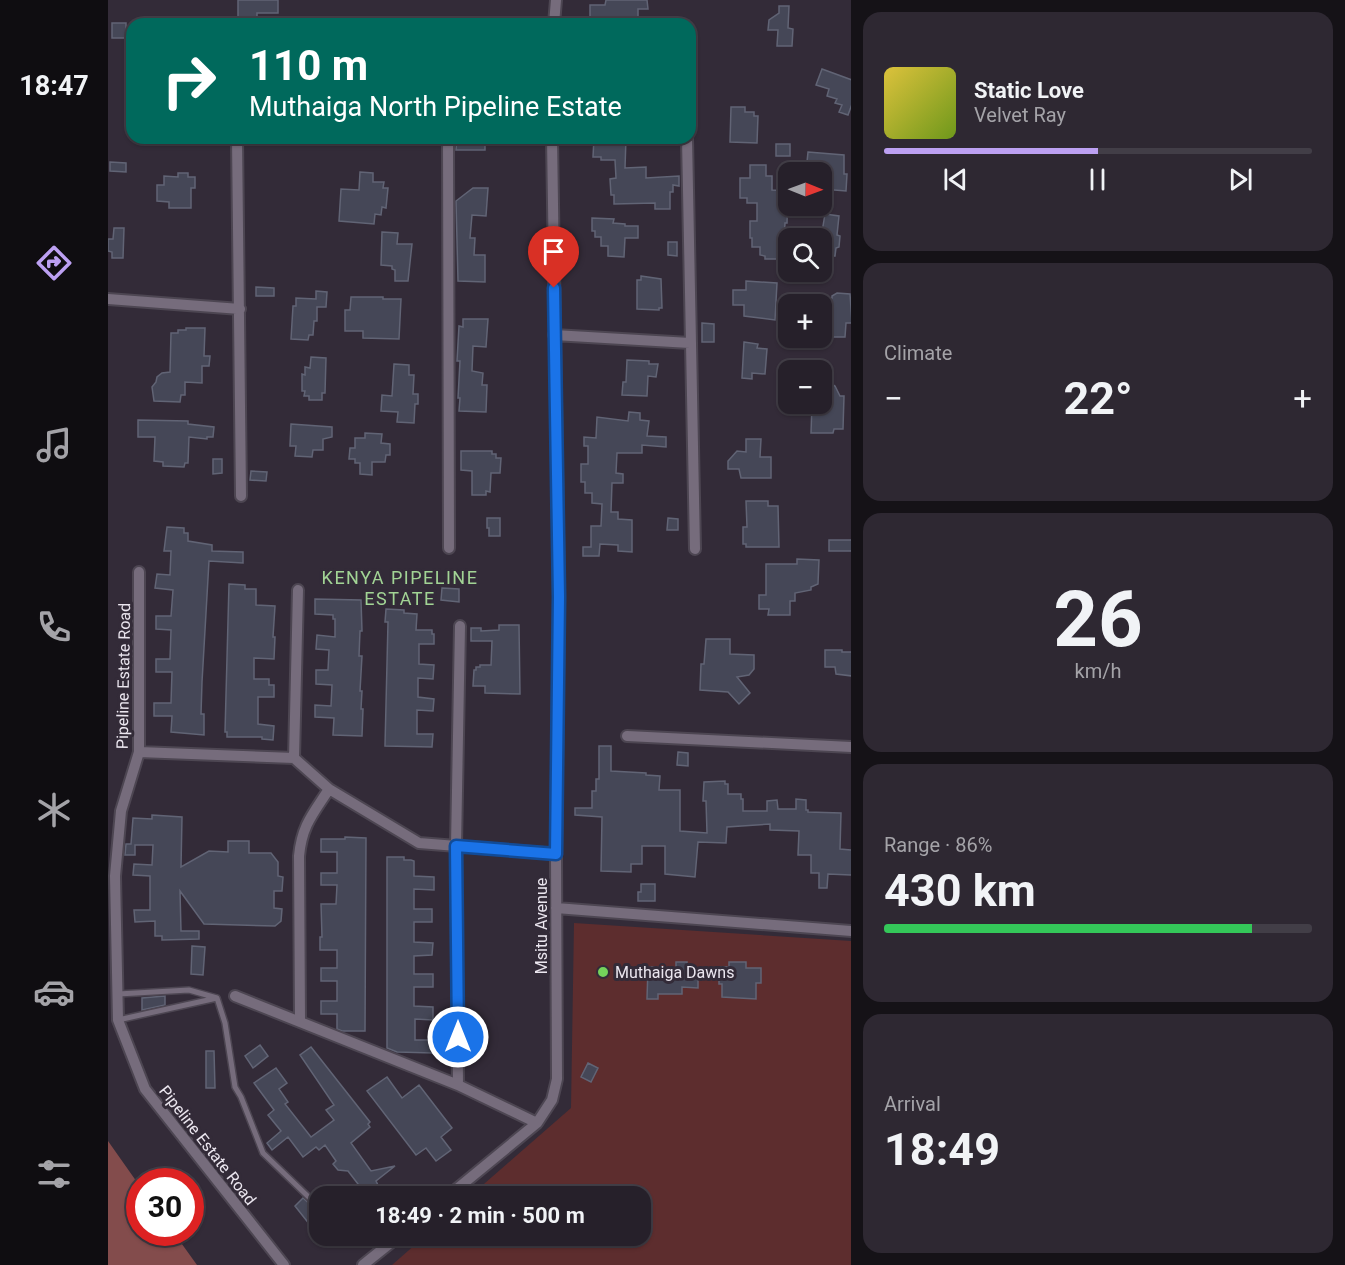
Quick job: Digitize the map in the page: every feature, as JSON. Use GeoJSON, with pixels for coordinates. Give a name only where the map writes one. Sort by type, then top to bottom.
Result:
{"type":"FeatureCollection","features":[{"type":"Feature","properties":{"kind":"street"},"geometry":{"type":"LineString","coordinates":[[554,18],[556,0]]}},
{"type":"Feature","properties":{"kind":"street"},"geometry":{"type":"LineString","coordinates":[[237,144],[241,496]]}},
{"type":"Feature","properties":{"kind":"street"},"geometry":{"type":"LineString","coordinates":[[448,144],[449,548]]}},
{"type":"Feature","properties":{"kind":"street","name":"Msitu Avenue"},"geometry":{"type":"LineString","coordinates":[[460,1186],[537,1123],[552,1100],[557,1079],[556,854],[559,597],[552,144]]}},
{"type":"Feature","properties":{"kind":"street"},"geometry":{"type":"LineString","coordinates":[[687,144],[695,549]]}},
{"type":"Feature","properties":{"kind":"street"},"geometry":{"type":"LineString","coordinates":[[108,299],[240,309]]}},
{"type":"Feature","properties":{"kind":"street"},"geometry":{"type":"LineString","coordinates":[[554,335],[690,343]]}},
{"type":"Feature","properties":{"kind":"street","name":"Pipeline Estate Road"},"geometry":{"type":"LineString","coordinates":[[139,572],[139,752],[119,818],[115,876],[118,1020],[145,1089],[284,1265]]}},
{"type":"Feature","properties":{"kind":"street"},"geometry":{"type":"LineString","coordinates":[[294,758],[298,590]]}},
{"type":"Feature","properties":{"kind":"street"},"geometry":{"type":"LineString","coordinates":[[458,1085],[456,846],[460,626]]}},
{"type":"Feature","properties":{"kind":"street"},"geometry":{"type":"LineString","coordinates":[[627,735],[851,747]]}},
{"type":"Feature","properties":{"kind":"street"},"geometry":{"type":"LineString","coordinates":[[139,752],[294,758],[329,789],[419,843],[556,854]]}},
{"type":"Feature","properties":{"kind":"street"},"geometry":{"type":"LineString","coordinates":[[300,1020],[301,837],[329,789]]}},
{"type":"Feature","properties":{"kind":"street"},"geometry":{"type":"LineString","coordinates":[[556,908],[851,931]]}},
{"type":"Feature","properties":{"kind":"street"},"geometry":{"type":"LineString","coordinates":[[235,996],[300,1020],[458,1085],[537,1123]]}},
{"type":"Feature","properties":{"kind":"street"},"geometry":{"type":"LineString","coordinates":[[363,1265],[387,1246]]}},
{"type":"Feature","properties":{"kind":"lane"},"geometry":{"type":"LineString","coordinates":[[118,994],[189,990],[217,998]]}},
{"type":"Feature","properties":{"kind":"lane"},"geometry":{"type":"LineString","coordinates":[[118,1020],[217,998]]}},
{"type":"Feature","properties":{"kind":"lane"},"geometry":{"type":"LineString","coordinates":[[217,998],[225,1023],[235,1088],[241,1097],[263,1153],[309,1197]]}},
{"type":"Feature","properties":{"kind":"shaded area"},"geometry":{"type":"Polygon","coordinates":[[[574,923],[851,941],[851,1265],[392,1265],[414,1246],[651,1246],[651,1186],[482,1186],[571,1108],[574,923]]]}},
{"type":"Feature","properties":{"kind":"shaded area"},"geometry":{"type":"Polygon","coordinates":[[[108,1141],[127,1168],[126,1246],[183,1246],[197,1265],[108,1265],[108,1141]]]}},
{"type":"Feature","properties":{"kind":"building"},"geometry":{"type":"Polygon","coordinates":[[[238,0],[278,0],[278,13],[257,13],[257,18],[238,18],[238,0]]]}},
{"type":"Feature","properties":{"kind":"building"},"geometry":{"type":"Polygon","coordinates":[[[606,0],[647,0],[648,9],[638,9],[638,18],[590,18],[590,5],[605,5],[606,0]]]}},
{"type":"Feature","properties":{"kind":"building"},"geometry":{"type":"Polygon","coordinates":[[[779,6],[789,6],[788,28],[793,29],[792,46],[777,46],[778,30],[768,30],[769,20],[779,13],[779,6]]]}},
{"type":"Feature","properties":{"kind":"building"},"geometry":{"type":"Polygon","coordinates":[[[112,23],[126,23],[126,38],[112,38],[112,23]]]}},
{"type":"Feature","properties":{"kind":"building"},"geometry":{"type":"Polygon","coordinates":[[[822,69],[851,80],[851,107],[848,115],[839,112],[842,105],[835,103],[837,99],[827,96],[829,89],[816,85],[822,69]]]}},
{"type":"Feature","properties":{"kind":"building"},"geometry":{"type":"Polygon","coordinates":[[[731,107],[745,107],[745,112],[754,112],[754,116],[758,116],[757,143],[730,142],[731,107]]]}},
{"type":"Feature","properties":{"kind":"building"},"geometry":{"type":"Polygon","coordinates":[[[456,144],[485,144],[485,150],[456,150],[456,144]]]}},
{"type":"Feature","properties":{"kind":"building"},"geometry":{"type":"Polygon","coordinates":[[[594,144],[626,144],[625,168],[646,167],[646,178],[679,176],[679,186],[673,185],[673,192],[670,192],[670,209],[655,209],[655,203],[614,204],[610,179],[616,178],[615,160],[601,160],[601,157],[593,157],[594,144]]]}},
{"type":"Feature","properties":{"kind":"building"},"geometry":{"type":"Polygon","coordinates":[[[776,144],[790,144],[790,156],[776,156],[776,144]]]}},
{"type":"Feature","properties":{"kind":"building"},"geometry":{"type":"Polygon","coordinates":[[[808,152],[844,155],[844,174],[847,174],[846,191],[832,190],[832,162],[807,162],[808,152]]]}},
{"type":"Feature","properties":{"kind":"building"},"geometry":{"type":"Polygon","coordinates":[[[110,162],[126,163],[126,172],[110,171],[110,162]]]}},
{"type":"Feature","properties":{"kind":"building"},"geometry":{"type":"Polygon","coordinates":[[[750,165],[766,165],[766,176],[772,176],[772,190],[778,190],[778,216],[787,216],[785,228],[778,228],[778,259],[765,259],[765,256],[760,255],[760,247],[752,247],[750,221],[757,221],[757,203],[747,203],[747,198],[740,198],[740,178],[750,178],[750,165]]]}},
{"type":"Feature","properties":{"kind":"building"},"geometry":{"type":"Polygon","coordinates":[[[360,172],[373,173],[373,182],[384,182],[383,188],[388,188],[386,208],[382,207],[381,215],[375,214],[374,224],[339,221],[341,189],[359,190],[360,172]]]}},
{"type":"Feature","properties":{"kind":"building"},"geometry":{"type":"Polygon","coordinates":[[[178,173],[188,173],[188,177],[195,177],[195,188],[191,188],[191,208],[169,208],[169,202],[157,201],[157,185],[164,185],[164,176],[178,177],[178,173]]]}},
{"type":"Feature","properties":{"kind":"building"},"geometry":{"type":"Polygon","coordinates":[[[473,188],[488,188],[486,216],[472,215],[470,238],[475,238],[474,255],[485,255],[485,282],[458,281],[456,201],[473,188]]]}},
{"type":"Feature","properties":{"kind":"building"},"geometry":{"type":"Polygon","coordinates":[[[825,216],[839,216],[837,235],[840,236],[839,247],[836,248],[835,256],[832,256],[832,228],[823,228],[825,216]]]}},
{"type":"Feature","properties":{"kind":"building"},"geometry":{"type":"Polygon","coordinates":[[[592,218],[614,219],[613,223],[638,226],[638,238],[625,238],[624,257],[608,256],[608,246],[601,246],[601,237],[595,237],[595,231],[592,231],[592,218]]]}},
{"type":"Feature","properties":{"kind":"building"},"geometry":{"type":"Polygon","coordinates":[[[114,228],[124,228],[123,258],[112,258],[112,252],[108,251],[108,239],[113,239],[114,228]]]}},
{"type":"Feature","properties":{"kind":"building"},"geometry":{"type":"Polygon","coordinates":[[[382,232],[398,233],[397,244],[412,244],[408,281],[395,281],[395,270],[392,266],[381,265],[382,232]]]}},
{"type":"Feature","properties":{"kind":"building"},"geometry":{"type":"Polygon","coordinates":[[[668,242],[677,242],[677,256],[668,255],[668,242]]]}},
{"type":"Feature","properties":{"kind":"building"},"geometry":{"type":"Polygon","coordinates":[[[641,276],[661,279],[662,308],[659,310],[637,309],[637,280],[641,280],[641,276]]]}},
{"type":"Feature","properties":{"kind":"building"},"geometry":{"type":"Polygon","coordinates":[[[746,281],[777,283],[775,320],[744,316],[744,305],[733,305],[733,290],[746,290],[746,281]]]}},
{"type":"Feature","properties":{"kind":"building"},"geometry":{"type":"Polygon","coordinates":[[[256,287],[274,288],[274,296],[256,296],[256,287]]]}},
{"type":"Feature","properties":{"kind":"building"},"geometry":{"type":"Polygon","coordinates":[[[316,291],[327,292],[326,307],[317,307],[317,321],[314,321],[313,335],[309,335],[308,340],[291,339],[293,306],[296,306],[296,298],[316,299],[316,291]]]}},
{"type":"Feature","properties":{"kind":"building"},"geometry":{"type":"Polygon","coordinates":[[[837,293],[850,294],[851,323],[846,323],[845,337],[832,337],[832,298],[837,293]]]}},
{"type":"Feature","properties":{"kind":"building"},"geometry":{"type":"Polygon","coordinates":[[[351,297],[401,299],[399,339],[363,338],[363,331],[345,331],[345,310],[350,310],[351,297]]]}},
{"type":"Feature","properties":{"kind":"building"},"geometry":{"type":"Polygon","coordinates":[[[463,319],[488,319],[486,347],[473,346],[472,371],[483,373],[482,385],[487,385],[486,412],[459,411],[460,361],[457,361],[459,326],[463,327],[463,319]]]}},
{"type":"Feature","properties":{"kind":"building"},"geometry":{"type":"Polygon","coordinates":[[[702,323],[714,324],[714,342],[702,342],[702,323]]]}},
{"type":"Feature","properties":{"kind":"building"},"geometry":{"type":"Polygon","coordinates":[[[186,328],[205,328],[204,356],[210,356],[209,366],[202,366],[202,383],[185,382],[185,395],[181,395],[180,402],[154,401],[152,387],[157,377],[162,373],[170,372],[171,333],[178,333],[178,330],[186,330],[186,328]]]}},
{"type":"Feature","properties":{"kind":"building"},"geometry":{"type":"Polygon","coordinates":[[[744,342],[758,344],[757,348],[767,349],[765,374],[752,373],[752,379],[742,378],[744,342]]]}},
{"type":"Feature","properties":{"kind":"building"},"geometry":{"type":"Polygon","coordinates":[[[311,357],[326,358],[325,393],[322,393],[322,400],[309,400],[309,396],[304,396],[305,391],[302,391],[302,374],[305,375],[305,367],[310,368],[311,357]]]}},
{"type":"Feature","properties":{"kind":"building"},"geometry":{"type":"Polygon","coordinates":[[[627,360],[649,361],[649,364],[658,364],[656,377],[648,376],[647,396],[622,395],[623,382],[626,382],[627,360]]]}},
{"type":"Feature","properties":{"kind":"building"},"geometry":{"type":"Polygon","coordinates":[[[394,364],[409,365],[409,375],[414,375],[413,394],[418,394],[418,404],[415,404],[414,423],[397,422],[398,412],[381,411],[382,395],[392,396],[394,364]]]}},
{"type":"Feature","properties":{"kind":"building"},"geometry":{"type":"Polygon","coordinates":[[[832,384],[840,396],[844,396],[843,429],[834,429],[833,433],[811,433],[812,414],[832,414],[832,384]]]}},
{"type":"Feature","properties":{"kind":"building"},"geometry":{"type":"Polygon","coordinates":[[[629,412],[640,413],[640,420],[649,421],[647,436],[666,437],[666,447],[642,445],[642,453],[617,453],[616,473],[623,474],[623,483],[612,483],[611,512],[618,512],[618,519],[632,520],[632,552],[618,551],[618,545],[600,544],[599,556],[583,556],[583,547],[591,547],[591,526],[601,526],[602,504],[592,503],[592,493],[585,493],[585,482],[581,482],[581,464],[588,464],[588,446],[584,446],[584,437],[596,438],[597,417],[628,421],[629,412]]]}},
{"type":"Feature","properties":{"kind":"building"},"geometry":{"type":"Polygon","coordinates":[[[138,420],[188,421],[188,424],[214,427],[213,437],[207,437],[207,439],[189,437],[188,463],[185,463],[184,467],[163,466],[163,462],[154,461],[155,437],[138,437],[138,420]]]}},
{"type":"Feature","properties":{"kind":"building"},"geometry":{"type":"Polygon","coordinates":[[[291,424],[332,427],[332,437],[323,439],[323,450],[313,450],[312,457],[295,456],[296,446],[290,446],[291,424]]]}},
{"type":"Feature","properties":{"kind":"building"},"geometry":{"type":"Polygon","coordinates":[[[365,433],[382,434],[381,443],[390,444],[390,455],[386,455],[385,462],[372,462],[372,475],[360,474],[360,463],[355,463],[355,459],[349,459],[350,448],[355,448],[355,438],[365,438],[365,433]]]}},
{"type":"Feature","properties":{"kind":"building"},"geometry":{"type":"Polygon","coordinates":[[[746,439],[761,439],[760,457],[771,457],[771,478],[741,478],[739,469],[728,469],[728,461],[737,451],[746,452],[746,439]]]}},
{"type":"Feature","properties":{"kind":"building"},"geometry":{"type":"Polygon","coordinates":[[[461,451],[492,451],[492,454],[496,454],[496,458],[501,458],[500,473],[491,473],[490,492],[486,491],[486,495],[472,495],[472,471],[461,470],[461,451]]]}},
{"type":"Feature","properties":{"kind":"building"},"geometry":{"type":"Polygon","coordinates":[[[213,459],[222,459],[222,473],[213,474],[213,459]]]}},
{"type":"Feature","properties":{"kind":"building"},"geometry":{"type":"Polygon","coordinates":[[[251,471],[267,472],[266,481],[250,480],[251,471]]]}},
{"type":"Feature","properties":{"kind":"building"},"geometry":{"type":"Polygon","coordinates":[[[746,501],[768,501],[768,506],[778,506],[779,547],[746,547],[746,544],[743,544],[743,527],[747,527],[746,501]]]}},
{"type":"Feature","properties":{"kind":"building"},"geometry":{"type":"Polygon","coordinates":[[[487,518],[500,518],[500,536],[489,536],[487,518]]]}},
{"type":"Feature","properties":{"kind":"building"},"geometry":{"type":"Polygon","coordinates":[[[668,518],[678,519],[678,530],[667,530],[668,518]]]}},
{"type":"Feature","properties":{"kind":"building"},"geometry":{"type":"Polygon","coordinates":[[[167,527],[184,528],[184,533],[188,533],[188,541],[212,545],[212,551],[243,552],[243,563],[209,561],[201,714],[204,714],[204,735],[171,732],[172,716],[154,716],[154,703],[171,703],[172,672],[156,672],[156,659],[170,659],[171,630],[156,629],[156,616],[171,616],[173,590],[155,588],[157,574],[170,575],[171,551],[164,551],[167,527]]]}},
{"type":"Feature","properties":{"kind":"building"},"geometry":{"type":"Polygon","coordinates":[[[829,540],[851,540],[851,551],[829,551],[829,540]]]}},
{"type":"Feature","properties":{"kind":"building"},"geometry":{"type":"Polygon","coordinates":[[[797,559],[819,560],[818,584],[811,587],[811,590],[795,593],[795,601],[790,601],[790,615],[768,615],[769,609],[759,609],[759,595],[766,595],[766,564],[797,564],[797,559]]]}},
{"type":"Feature","properties":{"kind":"building"},"geometry":{"type":"Polygon","coordinates":[[[229,584],[245,585],[245,589],[256,589],[256,605],[275,606],[274,659],[254,658],[254,679],[269,679],[269,685],[274,685],[274,697],[258,697],[258,724],[274,726],[273,740],[262,739],[262,737],[227,737],[227,732],[225,732],[229,584]]]}},
{"type":"Feature","properties":{"kind":"building"},"geometry":{"type":"Polygon","coordinates":[[[442,588],[459,589],[459,602],[441,600],[442,588]]]}},
{"type":"Feature","properties":{"kind":"building"},"geometry":{"type":"Polygon","coordinates":[[[315,599],[361,600],[362,631],[360,631],[359,656],[362,656],[360,691],[362,691],[361,709],[363,709],[362,736],[333,735],[334,718],[315,717],[315,705],[331,706],[332,685],[316,684],[316,670],[328,670],[329,650],[316,649],[317,635],[335,637],[335,619],[333,615],[315,614],[315,599]]]}},
{"type":"Feature","properties":{"kind":"building"},"geometry":{"type":"Polygon","coordinates":[[[386,609],[404,610],[404,613],[417,614],[416,630],[432,630],[434,634],[434,644],[419,644],[419,664],[434,665],[433,679],[418,678],[418,697],[434,699],[433,711],[417,710],[417,734],[433,734],[432,747],[385,746],[388,622],[385,622],[386,609]]]}},
{"type":"Feature","properties":{"kind":"building"},"geometry":{"type":"Polygon","coordinates":[[[499,625],[519,625],[520,694],[485,693],[485,686],[473,686],[476,667],[491,665],[492,641],[471,641],[471,628],[481,628],[481,631],[499,630],[499,625]]]}},
{"type":"Feature","properties":{"kind":"building"},"geometry":{"type":"Polygon","coordinates":[[[706,639],[730,639],[730,654],[754,655],[754,669],[749,675],[737,677],[750,693],[739,704],[728,692],[700,690],[701,664],[704,664],[706,639]]]}},
{"type":"Feature","properties":{"kind":"building"},"geometry":{"type":"Polygon","coordinates":[[[825,650],[851,652],[851,676],[836,674],[835,667],[825,667],[825,650]]]}},
{"type":"Feature","properties":{"kind":"building"},"geometry":{"type":"Polygon","coordinates":[[[599,746],[611,746],[611,771],[660,776],[659,790],[680,790],[680,831],[707,833],[706,801],[703,801],[704,782],[725,781],[725,784],[728,784],[728,794],[741,794],[743,811],[767,811],[767,801],[777,800],[778,809],[796,809],[796,799],[806,800],[808,812],[841,813],[840,849],[851,850],[851,875],[828,874],[827,888],[819,888],[819,873],[811,873],[811,855],[798,855],[799,831],[770,830],[770,824],[727,827],[726,843],[698,842],[695,877],[665,874],[665,846],[642,846],[642,864],[631,864],[631,872],[601,871],[602,817],[575,815],[575,808],[592,808],[592,791],[596,791],[596,779],[599,779],[599,746]]]}},
{"type":"Feature","properties":{"kind":"building"},"geometry":{"type":"Polygon","coordinates":[[[678,752],[688,753],[688,766],[677,765],[678,752]]]}},
{"type":"Feature","properties":{"kind":"building"},"geometry":{"type":"Polygon","coordinates":[[[152,815],[182,817],[181,867],[209,851],[228,852],[228,841],[249,841],[249,853],[271,853],[278,862],[278,876],[283,877],[282,891],[274,891],[274,908],[282,909],[281,921],[275,926],[204,924],[180,891],[181,931],[199,931],[199,939],[162,940],[162,936],[155,936],[155,921],[135,922],[134,910],[150,910],[150,876],[133,875],[134,864],[152,865],[153,845],[135,845],[135,855],[125,855],[126,844],[131,844],[133,818],[152,819],[152,815]]]}},
{"type":"Feature","properties":{"kind":"building"},"geometry":{"type":"Polygon","coordinates":[[[345,837],[366,838],[365,1031],[342,1031],[337,1029],[337,1014],[321,1014],[321,1001],[337,1001],[337,981],[321,981],[321,968],[337,968],[337,950],[320,950],[320,937],[322,937],[321,904],[336,904],[337,885],[321,885],[321,873],[337,873],[337,852],[321,852],[321,839],[345,839],[345,837]]]}},
{"type":"Feature","properties":{"kind":"building"},"geometry":{"type":"Polygon","coordinates":[[[387,857],[404,857],[404,860],[414,861],[414,876],[434,877],[434,890],[414,889],[414,909],[432,909],[432,922],[414,922],[414,942],[433,943],[432,955],[414,956],[414,974],[433,974],[433,987],[414,987],[414,1006],[433,1007],[433,1020],[415,1019],[415,1040],[434,1040],[433,1053],[397,1052],[387,1048],[387,857]]]}},
{"type":"Feature","properties":{"kind":"building"},"geometry":{"type":"Polygon","coordinates":[[[641,884],[655,884],[655,901],[638,901],[641,884]]]}},
{"type":"Feature","properties":{"kind":"building"},"geometry":{"type":"Polygon","coordinates":[[[192,946],[205,947],[203,975],[191,974],[192,946]]]}},
{"type":"Feature","properties":{"kind":"building"},"geometry":{"type":"Polygon","coordinates":[[[676,962],[687,962],[686,970],[698,970],[698,988],[682,987],[682,994],[658,994],[658,999],[647,999],[648,967],[676,968],[676,962]]]}},
{"type":"Feature","properties":{"kind":"building"},"geometry":{"type":"Polygon","coordinates":[[[729,962],[746,962],[746,968],[761,968],[761,983],[756,983],[756,999],[722,997],[719,967],[729,967],[729,962]]]}},
{"type":"Feature","properties":{"kind":"building"},"geometry":{"type":"Polygon","coordinates":[[[165,996],[165,1005],[142,1010],[142,998],[165,996]]]}},
{"type":"Feature","properties":{"kind":"building"},"geometry":{"type":"Polygon","coordinates":[[[260,1045],[268,1056],[253,1068],[245,1056],[260,1045]]]}},
{"type":"Feature","properties":{"kind":"building"},"geometry":{"type":"Polygon","coordinates":[[[311,1047],[370,1122],[368,1124],[370,1127],[351,1143],[371,1171],[395,1166],[376,1181],[378,1186],[360,1186],[348,1171],[338,1170],[333,1164],[336,1161],[325,1145],[319,1150],[316,1147],[303,1157],[288,1137],[272,1150],[267,1143],[281,1131],[268,1115],[274,1110],[254,1083],[276,1068],[287,1083],[279,1089],[288,1102],[285,1104],[311,1137],[334,1120],[326,1110],[334,1105],[300,1055],[311,1047]]]}},
{"type":"Feature","properties":{"kind":"building"},"geometry":{"type":"Polygon","coordinates":[[[206,1051],[214,1051],[215,1088],[206,1088],[206,1051]]]}},
{"type":"Feature","properties":{"kind":"building"},"geometry":{"type":"Polygon","coordinates":[[[588,1063],[598,1068],[591,1082],[581,1077],[588,1063]]]}},
{"type":"Feature","properties":{"kind":"building"},"geometry":{"type":"Polygon","coordinates":[[[387,1077],[402,1098],[419,1085],[452,1128],[441,1137],[451,1150],[436,1161],[426,1148],[416,1155],[367,1091],[387,1077]]]}},
{"type":"Feature","properties":{"kind":"building"},"geometry":{"type":"Polygon","coordinates":[[[303,1198],[309,1203],[309,1224],[295,1206],[303,1198]]]}},
{"type":"Feature","properties":{"kind":"place","name":"Muthaiga Dawns"},"geometry":{"type":"Point","coordinates":[603,972]}},
{"type":"Feature","properties":{"kind":"district","name":"KENYA PIPELINE ESTATE"},"geometry":{"type":"Point","coordinates":[400,588]}},
{"type":"Feature","properties":{"kind":"route"},"geometry":{"type":"LineString","coordinates":[[458,1037],[456,846],[556,854],[559,597],[554,288]]}}]}
